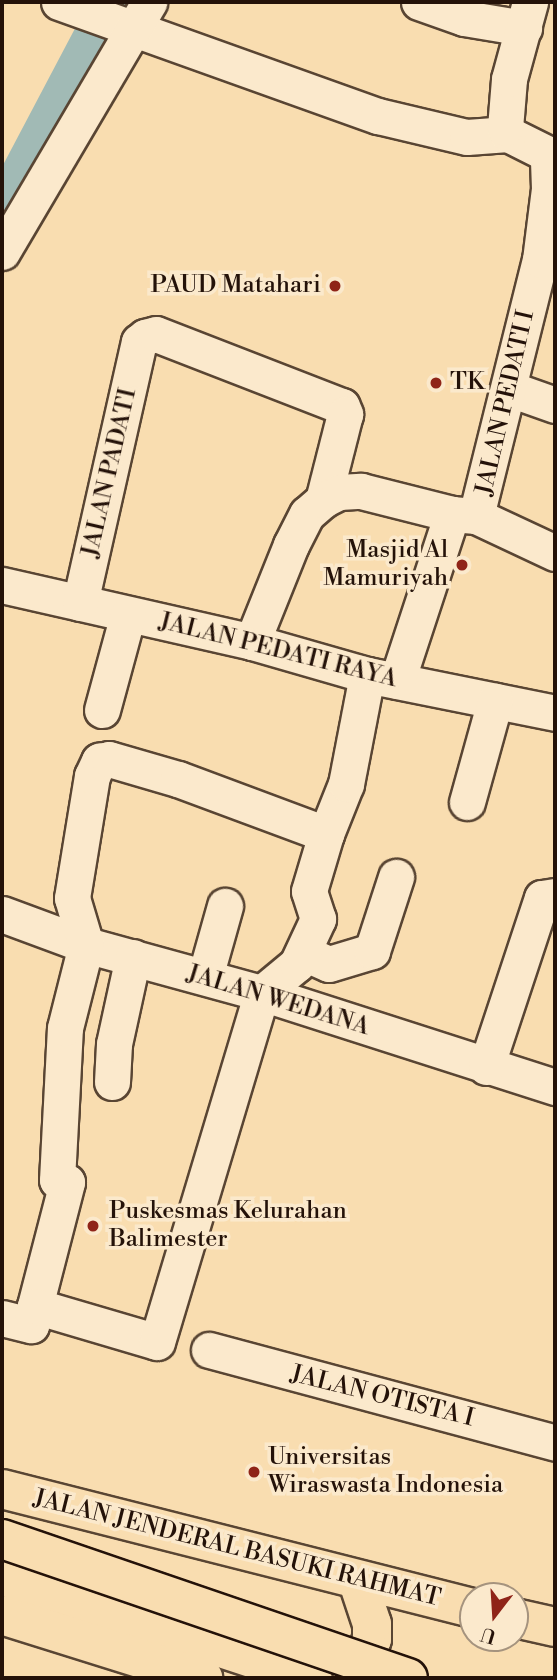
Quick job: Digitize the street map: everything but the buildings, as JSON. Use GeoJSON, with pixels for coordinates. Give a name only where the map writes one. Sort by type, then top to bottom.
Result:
{"type":"FeatureCollection","features":[{"type":"Feature","properties":{"kind":"main road","name":"JALAN JENDERAL BASUKI RAHMAT"},"geometry":{"type":"LineString","coordinates":[[2,1489],[358,1582],[459,1605]]}},
{"type":"Feature","properties":{"kind":"main road","name":"JALAN JENDERAL BASUKI RAHMAT"},"geometry":{"type":"LineString","coordinates":[[2,1539],[408,1678]]}},
{"type":"Feature","properties":{"kind":"main road"},"geometry":{"type":"LineString","coordinates":[[2,1576],[313,1678]]}},
{"type":"Feature","properties":{"kind":"main road"},"geometry":{"type":"LineString","coordinates":[[357,1678],[372,1639],[372,1624],[358,1582]]}},
{"type":"Feature","properties":{"kind":"main road"},"geometry":{"type":"LineString","coordinates":[[2,1615],[139,1667],[203,1678]]}},
{"type":"Feature","properties":{"kind":"main road"},"geometry":{"type":"LineString","coordinates":[[529,1621],[555,1627]]}},
{"type":"Feature","properties":{"kind":"street"},"geometry":{"type":"LineString","coordinates":[[59,2],[122,16],[378,116],[467,137],[508,134],[504,110],[509,79],[527,15],[464,18],[418,2]]}},
{"type":"Feature","properties":{"kind":"street"},"geometry":{"type":"LineString","coordinates":[[2,252],[122,16]]}},
{"type":"Feature","properties":{"kind":"street","name":"JALAN PEDATI I"},"geometry":{"type":"LineString","coordinates":[[323,500],[339,492],[361,491],[464,515],[510,388],[540,260],[553,157],[508,134]]}},
{"type":"Feature","properties":{"kind":"street","name":"JALAN PADATI"},"geometry":{"type":"LineString","coordinates":[[80,603],[139,342],[156,334],[342,406],[345,414],[323,500]]}},
{"type":"Feature","properties":{"kind":"street"},"geometry":{"type":"LineString","coordinates":[[510,388],[555,405]]}},
{"type":"Feature","properties":{"kind":"street"},"geometry":{"type":"LineString","coordinates":[[252,642],[296,534],[307,514],[323,500]]}},
{"type":"Feature","properties":{"kind":"street"},"geometry":{"type":"LineString","coordinates":[[36,1306],[157,1342],[262,993],[303,953],[318,919],[309,891],[326,834],[382,678],[464,515],[555,553]]}},
{"type":"Feature","properties":{"kind":"street","name":"JALAN PEDATI RAYA"},"geometry":{"type":"LineString","coordinates":[[2,585],[252,642],[382,678],[555,713]]}},
{"type":"Feature","properties":{"kind":"street"},"geometry":{"type":"LineString","coordinates":[[102,710],[128,614]]}},
{"type":"Feature","properties":{"kind":"street"},"geometry":{"type":"LineString","coordinates":[[467,802],[495,701]]}},
{"type":"Feature","properties":{"kind":"street"},"geometry":{"type":"LineString","coordinates":[[2,1318],[31,1325],[67,1182],[57,1180],[65,1028],[86,945],[72,898],[92,776],[99,761],[109,759],[178,779],[326,834]]}},
{"type":"Feature","properties":{"kind":"street"},"geometry":{"type":"LineString","coordinates":[[303,953],[329,964],[372,951],[396,877]]}},
{"type":"Feature","properties":{"kind":"street"},"geometry":{"type":"LineString","coordinates":[[486,1067],[542,898],[555,896]]}},
{"type":"Feature","properties":{"kind":"street"},"geometry":{"type":"LineString","coordinates":[[205,977],[225,906]]}},
{"type":"Feature","properties":{"kind":"street","name":"JALAN WEDANA"},"geometry":{"type":"LineString","coordinates":[[2,914],[86,945],[262,993],[555,1087]]}},
{"type":"Feature","properties":{"kind":"street"},"geometry":{"type":"LineString","coordinates":[[112,1082],[114,1044],[133,957]]}},
{"type":"Feature","properties":{"kind":"street","name":"JALAN OTISTA I"},"geometry":{"type":"LineString","coordinates":[[209,1350],[555,1443]]}},
{"type":"Feature","properties":{"kind":"waterway"},"geometry":{"type":"LineString","coordinates":[[2,218],[116,2]]}},
{"type":"Feature","properties":{"kind":"place","name":"PAUD Matahari"},"geometry":{"type":"Point","coordinates":[335,286]}},
{"type":"Feature","properties":{"kind":"place","name":"TK"},"geometry":{"type":"Point","coordinates":[436,383]}},
{"type":"Feature","properties":{"kind":"place","name":"Masjid Al Mamuriyah"},"geometry":{"type":"Point","coordinates":[462,565]}},
{"type":"Feature","properties":{"kind":"place","name":"Puskesmas Kelurahan Balimester"},"geometry":{"type":"Point","coordinates":[93,1226]}},
{"type":"Feature","properties":{"kind":"place","name":"Universitas Wiraswasta Indonesia"},"geometry":{"type":"Point","coordinates":[254,1472]}}]}
